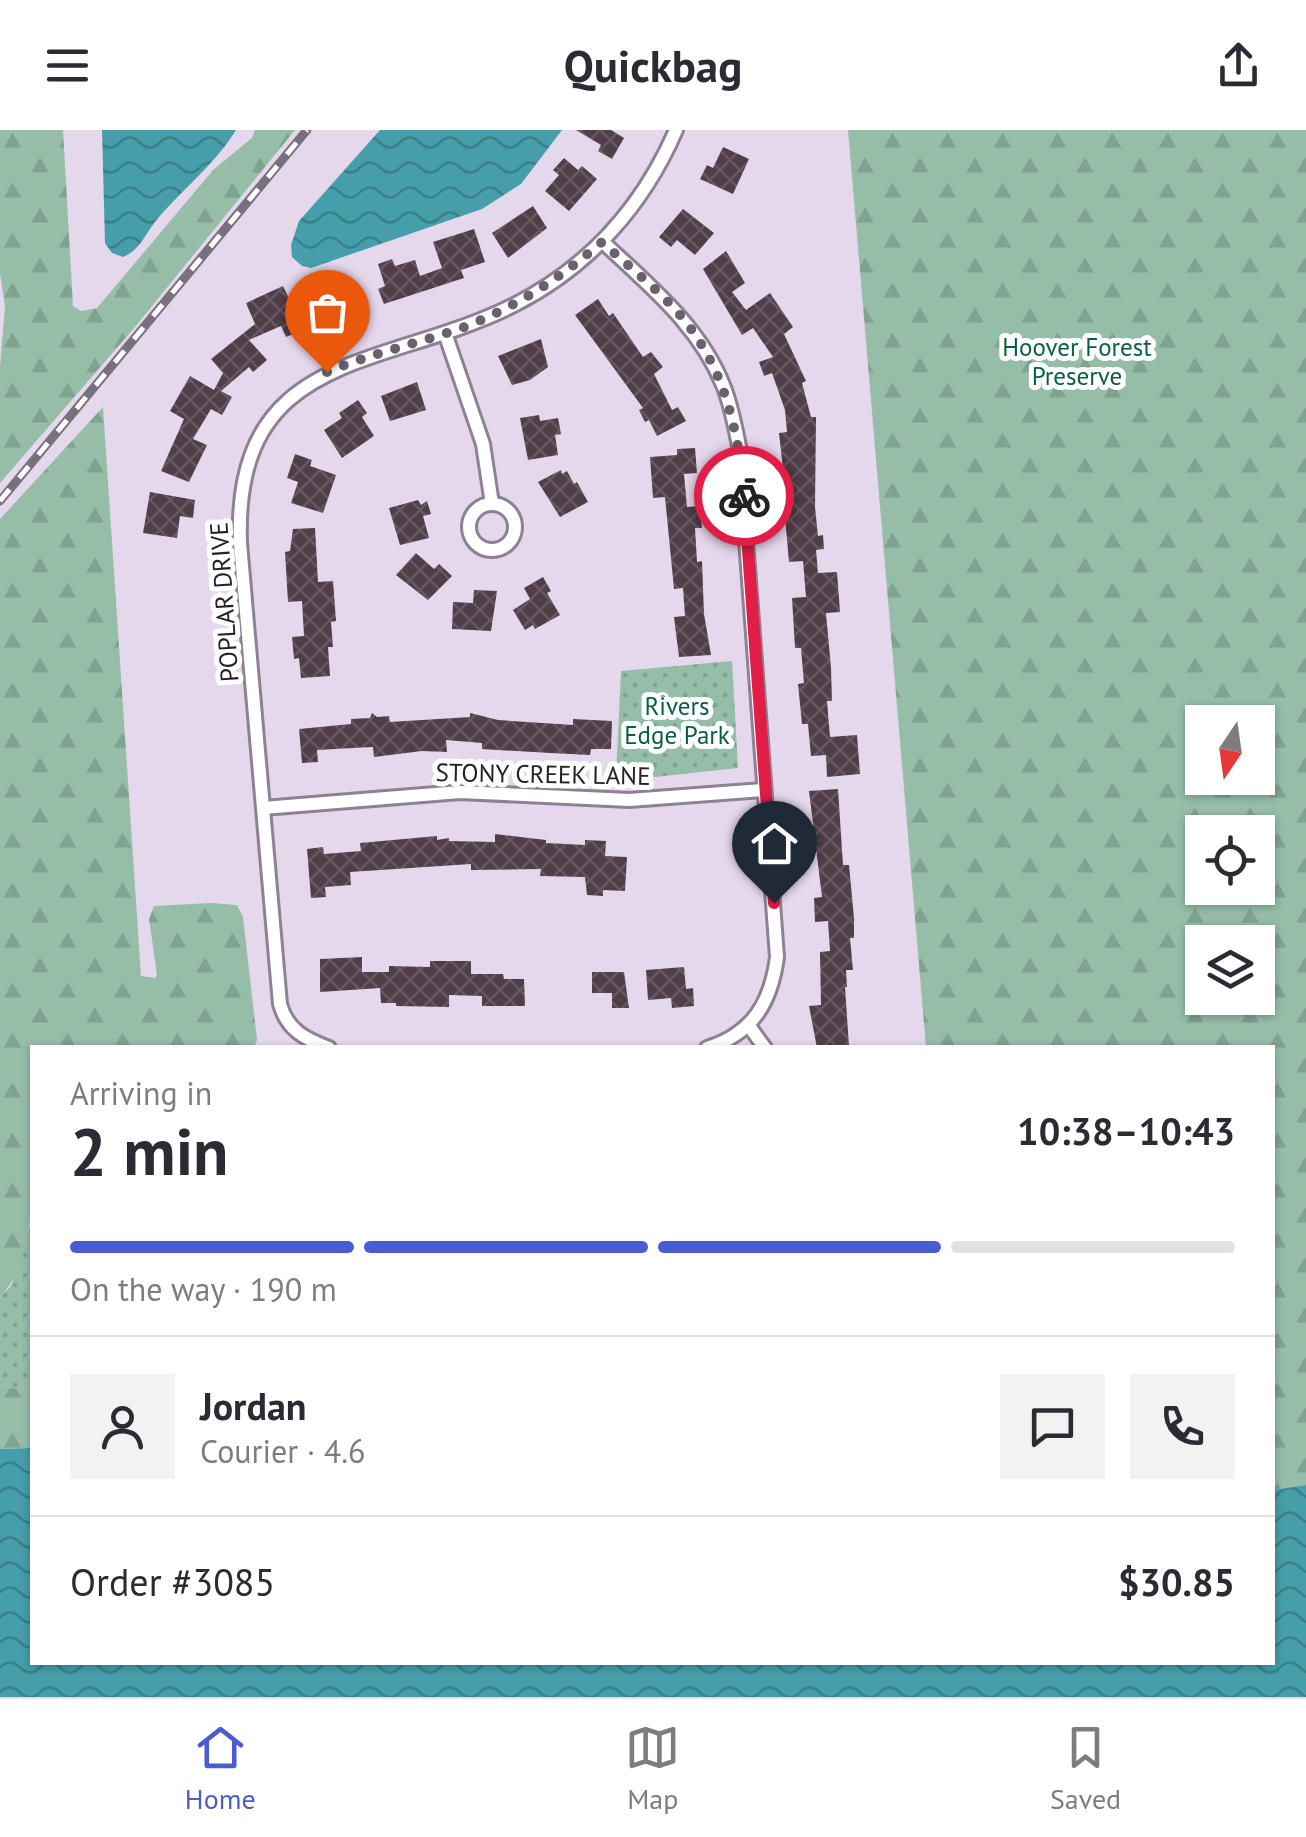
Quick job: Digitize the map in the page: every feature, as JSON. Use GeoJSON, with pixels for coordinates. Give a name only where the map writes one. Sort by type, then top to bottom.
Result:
{"type":"FeatureCollection","features":[{"type":"Feature","properties":{"kind":"street","name":"POPLAR DRIVE"},"geometry":{"type":"LineString","coordinates":[[323,1045],[288,1024],[280,1004],[240,543],[241,491],[246,467],[274,414],[311,382],[348,363],[446,333],[517,303],[560,276],[602,242],[640,198],[676,130]]}},
{"type":"Feature","properties":{"kind":"street"},"geometry":{"type":"LineString","coordinates":[[602,242],[680,315],[706,352],[724,386],[739,446],[777,958],[768,994],[750,1026],[717,1045]]}},
{"type":"Feature","properties":{"kind":"street"},"geometry":{"type":"LineString","coordinates":[[446,333],[483,444],[492,504]]}},
{"type":"Feature","properties":{"kind":"street","name":"STONY CREEK LANE"},"geometry":{"type":"LineString","coordinates":[[263,808],[460,792],[630,800],[763,790]]}},
{"type":"Feature","properties":{"kind":"street"},"geometry":{"type":"LineString","coordinates":[[750,1026],[763,1045]]}},
{"type":"Feature","properties":{"kind":"green space"},"geometry":{"type":"Polygon","coordinates":[[[0,130],[63,130],[73,306],[81,311],[97,308],[214,169],[252,138],[255,130],[295,130],[135,327],[0,483],[0,367],[5,306],[0,274],[0,130]]]}},
{"type":"Feature","properties":{"kind":"green space","name":"Hoover Forest Preserve"},"geometry":{"type":"Polygon","coordinates":[[[848,130],[1306,130],[1306,1485],[1275,1490],[1275,1045],[926,1045],[848,130]]]}},
{"type":"Feature","properties":{"kind":"green space"},"geometry":{"type":"Polygon","coordinates":[[[103,407],[141,976],[155,978],[157,974],[149,919],[154,906],[237,905],[243,917],[257,1040],[255,1045],[30,1045],[30,1220],[15,1276],[0,1297],[0,519],[103,407]]]}},
{"type":"Feature","properties":{"kind":"green space","name":"Rivers Edge Park"},"geometry":{"type":"Polygon","coordinates":[[[732,661],[738,768],[616,777],[621,671],[732,661]]]}},
{"type":"Feature","properties":{"kind":"green space"},"geometry":{"type":"Polygon","coordinates":[[[30,1225],[30,1391],[0,1386],[0,1297],[11,1286],[30,1225]]]}},
{"type":"Feature","properties":{"kind":"green space"},"geometry":{"type":"Polygon","coordinates":[[[0,1386],[30,1391],[30,1448],[0,1449],[0,1386]]]}},
{"type":"Feature","properties":{"kind":"water"},"geometry":{"type":"Polygon","coordinates":[[[102,130],[236,130],[218,155],[155,222],[138,247],[123,257],[112,253],[105,243],[102,130]]]}},
{"type":"Feature","properties":{"kind":"water"},"geometry":{"type":"Polygon","coordinates":[[[380,130],[562,130],[521,184],[482,209],[311,268],[302,266],[292,257],[291,245],[299,221],[380,130]]]}},
{"type":"Feature","properties":{"kind":"water"},"geometry":{"type":"Polygon","coordinates":[[[30,1448],[30,1665],[1275,1665],[1275,1490],[1306,1485],[1306,1697],[0,1697],[0,1449],[30,1448]]]}},
{"type":"Feature","properties":{"kind":"building"},"geometry":{"type":"Polygon","coordinates":[[[576,130],[611,130],[624,138],[612,159],[598,151],[601,145],[576,130]]]}},
{"type":"Feature","properties":{"kind":"building"},"geometry":{"type":"Polygon","coordinates":[[[723,147],[749,159],[733,194],[700,179],[707,165],[713,168],[723,147]]]}},
{"type":"Feature","properties":{"kind":"building"},"geometry":{"type":"Polygon","coordinates":[[[564,158],[597,179],[569,211],[545,191],[559,175],[553,170],[564,158]]]}},
{"type":"Feature","properties":{"kind":"building"},"geometry":{"type":"Polygon","coordinates":[[[533,206],[547,228],[508,258],[492,233],[533,206]]]}},
{"type":"Feature","properties":{"kind":"building"},"geometry":{"type":"Polygon","coordinates":[[[683,209],[714,233],[695,255],[677,240],[671,247],[659,237],[683,209]]]}},
{"type":"Feature","properties":{"kind":"building"},"geometry":{"type":"Polygon","coordinates":[[[474,229],[485,262],[461,270],[464,278],[384,304],[378,289],[385,286],[378,264],[392,259],[395,266],[415,260],[420,276],[442,268],[433,242],[474,229]]]}},
{"type":"Feature","properties":{"kind":"building"},"geometry":{"type":"Polygon","coordinates":[[[726,251],[745,283],[732,292],[746,310],[770,293],[793,327],[784,334],[806,381],[802,383],[811,417],[816,417],[815,507],[818,536],[823,535],[824,549],[816,550],[818,573],[837,572],[840,612],[826,613],[831,668],[832,701],[827,701],[830,737],[857,735],[860,774],[827,777],[826,755],[811,756],[808,724],[802,724],[798,684],[804,683],[801,648],[795,648],[792,598],[806,597],[803,561],[789,562],[779,433],[787,432],[785,410],[772,373],[764,376],[759,362],[773,357],[753,328],[742,335],[703,269],[726,251]]]}},
{"type":"Feature","properties":{"kind":"building"},"geometry":{"type":"Polygon","coordinates":[[[283,286],[296,313],[302,311],[309,327],[286,337],[281,326],[249,340],[267,360],[253,372],[249,367],[221,391],[232,397],[222,415],[211,409],[193,439],[207,445],[189,482],[161,471],[184,419],[170,411],[190,376],[214,390],[223,373],[211,359],[255,324],[246,303],[283,286]]]}},
{"type":"Feature","properties":{"kind":"building"},"geometry":{"type":"Polygon","coordinates":[[[598,299],[609,316],[613,313],[643,357],[651,352],[663,367],[654,374],[672,410],[678,407],[686,421],[657,436],[649,420],[645,422],[639,410],[643,408],[575,315],[598,299]]]}},
{"type":"Feature","properties":{"kind":"building"},"geometry":{"type":"Polygon","coordinates":[[[541,339],[548,367],[530,380],[512,385],[498,356],[541,339]]]}},
{"type":"Feature","properties":{"kind":"building"},"geometry":{"type":"Polygon","coordinates":[[[417,382],[426,410],[390,421],[381,396],[417,382]]]}},
{"type":"Feature","properties":{"kind":"building"},"geometry":{"type":"Polygon","coordinates":[[[358,400],[367,413],[362,417],[374,436],[342,458],[324,430],[358,400]]]}},
{"type":"Feature","properties":{"kind":"building"},"geometry":{"type":"Polygon","coordinates":[[[539,415],[540,421],[558,418],[558,455],[528,460],[520,418],[539,415]]]}},
{"type":"Feature","properties":{"kind":"building"},"geometry":{"type":"Polygon","coordinates":[[[695,448],[697,473],[684,474],[687,507],[700,506],[702,528],[695,528],[697,562],[702,561],[704,614],[711,655],[679,657],[674,617],[685,616],[683,588],[674,589],[665,497],[653,498],[650,457],[677,455],[677,449],[695,448]]]}},
{"type":"Feature","properties":{"kind":"building"},"geometry":{"type":"Polygon","coordinates":[[[295,454],[312,460],[310,466],[336,475],[323,513],[291,503],[298,482],[287,478],[295,454]]]}},
{"type":"Feature","properties":{"kind":"building"},"geometry":{"type":"Polygon","coordinates":[[[561,470],[562,474],[567,471],[574,484],[577,482],[588,502],[560,517],[538,482],[561,470]]]}},
{"type":"Feature","properties":{"kind":"building"},"geometry":{"type":"Polygon","coordinates":[[[150,492],[195,500],[193,518],[180,516],[177,538],[143,533],[150,492]]]}},
{"type":"Feature","properties":{"kind":"building"},"geometry":{"type":"Polygon","coordinates":[[[418,500],[421,505],[427,501],[431,514],[423,516],[429,538],[400,545],[389,508],[418,500]]]}},
{"type":"Feature","properties":{"kind":"building"},"geometry":{"type":"Polygon","coordinates":[[[315,528],[318,582],[333,581],[336,621],[331,622],[333,647],[328,647],[330,676],[301,678],[292,637],[304,636],[302,601],[288,602],[285,552],[290,551],[293,529],[315,528]]]}},
{"type":"Feature","properties":{"kind":"building"},"geometry":{"type":"Polygon","coordinates":[[[416,553],[434,569],[439,564],[452,576],[428,600],[396,575],[416,553]]]}},
{"type":"Feature","properties":{"kind":"building"},"geometry":{"type":"Polygon","coordinates":[[[543,577],[560,615],[535,629],[533,625],[525,630],[513,610],[530,599],[524,588],[543,577]]]}},
{"type":"Feature","properties":{"kind":"building"},"geometry":{"type":"Polygon","coordinates":[[[474,590],[497,591],[491,631],[452,629],[453,602],[473,603],[474,590]]]}},
{"type":"Feature","properties":{"kind":"building"},"geometry":{"type":"Polygon","coordinates":[[[372,713],[377,717],[389,716],[390,722],[470,717],[470,713],[498,720],[573,725],[573,719],[612,721],[611,749],[591,749],[590,755],[550,753],[482,749],[482,743],[446,740],[447,752],[374,757],[373,747],[317,750],[318,762],[302,763],[299,729],[351,724],[351,719],[370,718],[372,713]]]}},
{"type":"Feature","properties":{"kind":"building"},"geometry":{"type":"Polygon","coordinates":[[[838,789],[843,865],[849,865],[854,918],[854,938],[850,938],[853,970],[846,970],[845,987],[849,1045],[816,1045],[809,1006],[821,1005],[820,952],[830,951],[828,921],[815,922],[814,898],[822,897],[809,791],[838,789]]]}},
{"type":"Feature","properties":{"kind":"building"},"geometry":{"type":"Polygon","coordinates":[[[495,834],[546,843],[585,845],[585,840],[606,841],[605,856],[627,857],[625,891],[603,890],[603,896],[587,895],[585,877],[540,876],[541,869],[471,870],[471,864],[350,872],[351,885],[325,887],[326,897],[311,898],[307,849],[323,847],[324,854],[361,851],[360,843],[437,836],[437,840],[495,842],[495,834]]]}},
{"type":"Feature","properties":{"kind":"building"},"geometry":{"type":"Polygon","coordinates":[[[362,957],[362,972],[389,972],[389,966],[430,967],[430,961],[471,961],[471,974],[503,974],[504,979],[524,979],[525,1006],[482,1006],[482,996],[449,995],[449,1007],[396,1006],[381,1003],[380,988],[320,992],[320,959],[362,957]]]}},
{"type":"Feature","properties":{"kind":"building"},"geometry":{"type":"Polygon","coordinates":[[[684,967],[686,989],[693,988],[694,1006],[672,1008],[671,998],[648,1000],[646,970],[684,967]]]}},
{"type":"Feature","properties":{"kind":"building"},"geometry":{"type":"Polygon","coordinates":[[[592,972],[624,972],[629,1008],[612,1008],[612,993],[592,993],[592,972]]]}},
{"type":"Feature","properties":{"kind":"railway"},"geometry":{"type":"LineString","coordinates":[[0,501],[307,130]]}},
{"type":"Feature","properties":{"kind":"way so far"},"geometry":{"type":"LineString","coordinates":[[327,372],[490,316],[546,286],[602,242],[680,315],[706,352],[724,386],[739,446],[744,496]]}},
{"type":"Feature","properties":{"kind":"route"},"geometry":{"type":"LineString","coordinates":[[744,496],[774,903]]}}]}
